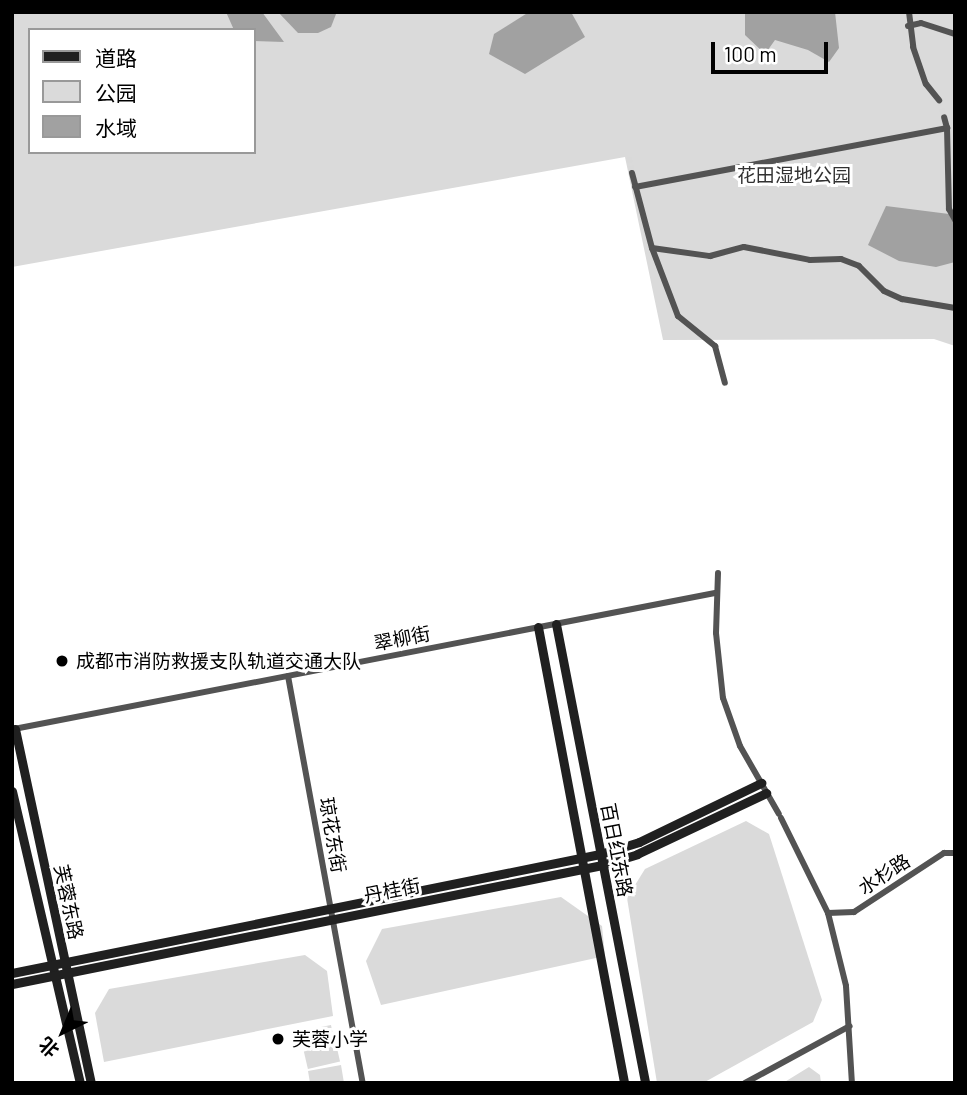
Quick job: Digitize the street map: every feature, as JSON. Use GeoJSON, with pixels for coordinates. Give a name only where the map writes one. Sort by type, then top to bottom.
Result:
{"type":"FeatureCollection","features":[{"type":"Feature","properties":{"kind":"street"},"geometry":{"type":"LineString","coordinates":[[909,12],[908,26],[926,84],[939,100]]}},
{"type":"Feature","properties":{"kind":"street"},"geometry":{"type":"LineString","coordinates":[[908,26],[921,23],[955,34]]}},
{"type":"Feature","properties":{"kind":"street"},"geometry":{"type":"LineString","coordinates":[[944,117],[947,128],[949,209],[955,220]]}},
{"type":"Feature","properties":{"kind":"street"},"geometry":{"type":"LineString","coordinates":[[635,187],[947,128]]}},
{"type":"Feature","properties":{"kind":"street"},"geometry":{"type":"LineString","coordinates":[[632,173],[652,248],[678,316],[715,346],[725,383]]}},
{"type":"Feature","properties":{"kind":"street"},"geometry":{"type":"LineString","coordinates":[[652,248],[710,256],[744,247],[810,260],[841,259],[859,266],[884,290],[902,299],[955,308]]}},
{"type":"Feature","properties":{"kind":"street"},"geometry":{"type":"LineString","coordinates":[[718,573],[715,593],[723,698],[740,746],[780,816],[828,913],[850,1026],[852,1083]]}},
{"type":"Feature","properties":{"kind":"street","name":"翠柳街"},"geometry":{"type":"LineString","coordinates":[[13,729],[715,593]]}},
{"type":"Feature","properties":{"kind":"street","name":"百日红东路"},"geometry":{"type":"LineString","coordinates":[[556,624],[645,1083]]}},
{"type":"Feature","properties":{"kind":"street","name":"百日红东路"},"geometry":{"type":"LineString","coordinates":[[538,627],[624,1083]]}},
{"type":"Feature","properties":{"kind":"street","name":"琼花东街"},"geometry":{"type":"LineString","coordinates":[[288,676],[363,1083]]}},
{"type":"Feature","properties":{"kind":"street","name":"芙蓉东路"},"geometry":{"type":"LineString","coordinates":[[13,729],[91,1083]]}},
{"type":"Feature","properties":{"kind":"street","name":"丹桂街"},"geometry":{"type":"LineString","coordinates":[[12,973],[600,854],[639,842],[761,783]]}},
{"type":"Feature","properties":{"kind":"street","name":"芙蓉东路"},"geometry":{"type":"LineString","coordinates":[[12,792],[80,1083]]}},
{"type":"Feature","properties":{"kind":"street","name":"丹桂街"},"geometry":{"type":"LineString","coordinates":[[12,984],[602,865],[637,854],[766,793]]}},
{"type":"Feature","properties":{"kind":"street","name":"水杉路"},"geometry":{"type":"LineString","coordinates":[[828,913],[855,912],[944,853],[955,853]]}},
{"type":"Feature","properties":{"kind":"street"},"geometry":{"type":"LineString","coordinates":[[745,1083],[850,1026]]}},
{"type":"Feature","properties":{"kind":"green space","name":"花田湿地公园"},"geometry":{"type":"Polygon","coordinates":[[[12,12],[955,12],[955,346],[934,339],[663,340],[625,157],[12,267],[12,12]]]}},
{"type":"Feature","properties":{"kind":"green space"},"geometry":{"type":"Polygon","coordinates":[[[746,821],[769,834],[822,1000],[813,1022],[703,1083],[657,1083],[627,898],[645,869],[746,821]]]}},
{"type":"Feature","properties":{"kind":"green space"},"geometry":{"type":"Polygon","coordinates":[[[561,897],[602,926],[605,956],[381,1005],[366,961],[382,929],[561,897]]]}},
{"type":"Feature","properties":{"kind":"green space"},"geometry":{"type":"Polygon","coordinates":[[[305,955],[327,971],[333,1016],[104,1062],[95,1013],[109,989],[305,955]]]}},
{"type":"Feature","properties":{"kind":"green space"},"geometry":{"type":"Polygon","coordinates":[[[331,1025],[334,1041],[304,1047],[301,1031],[331,1025]]]}},
{"type":"Feature","properties":{"kind":"green space"},"geometry":{"type":"Polygon","coordinates":[[[336,1044],[340,1062],[308,1069],[304,1051],[336,1044]]]}},
{"type":"Feature","properties":{"kind":"green space"},"geometry":{"type":"Polygon","coordinates":[[[341,1065],[344,1083],[310,1083],[308,1071],[341,1065]]]}},
{"type":"Feature","properties":{"kind":"green space"},"geometry":{"type":"Polygon","coordinates":[[[809,1067],[820,1075],[821,1083],[783,1083],[809,1067]]]}},
{"type":"Feature","properties":{"kind":"water"},"geometry":{"type":"Polygon","coordinates":[[[226,12],[262,12],[284,42],[256,41],[256,28],[233,28],[226,12]]]}},
{"type":"Feature","properties":{"kind":"water"},"geometry":{"type":"Polygon","coordinates":[[[278,12],[336,14],[331,27],[318,33],[298,33],[278,12]]]}},
{"type":"Feature","properties":{"kind":"water"},"geometry":{"type":"Polygon","coordinates":[[[529,12],[571,12],[585,37],[525,74],[489,54],[494,34],[529,12]]]}},
{"type":"Feature","properties":{"kind":"water"},"geometry":{"type":"Polygon","coordinates":[[[745,12],[835,12],[839,48],[829,62],[808,50],[775,40],[765,54],[745,35],[745,12]]]}},
{"type":"Feature","properties":{"kind":"water"},"geometry":{"type":"Polygon","coordinates":[[[886,206],[949,214],[955,225],[955,262],[936,267],[899,261],[868,245],[886,206]]]}},
{"type":"Feature","properties":{"kind":"tunnel"},"geometry":{"type":"LineString","coordinates":[[939,100],[944,117]]}},
{"type":"Feature","properties":{"kind":"tunnel"},"geometry":{"type":"LineString","coordinates":[[629,157],[632,173]]}},
{"type":"Feature","properties":{"kind":"place","name":"成都市消防救援支队轨道交通大队"},"geometry":{"type":"Point","coordinates":[62,661]}},
{"type":"Feature","properties":{"kind":"place","name":"芙蓉小学"},"geometry":{"type":"Point","coordinates":[278,1039]}}]}
